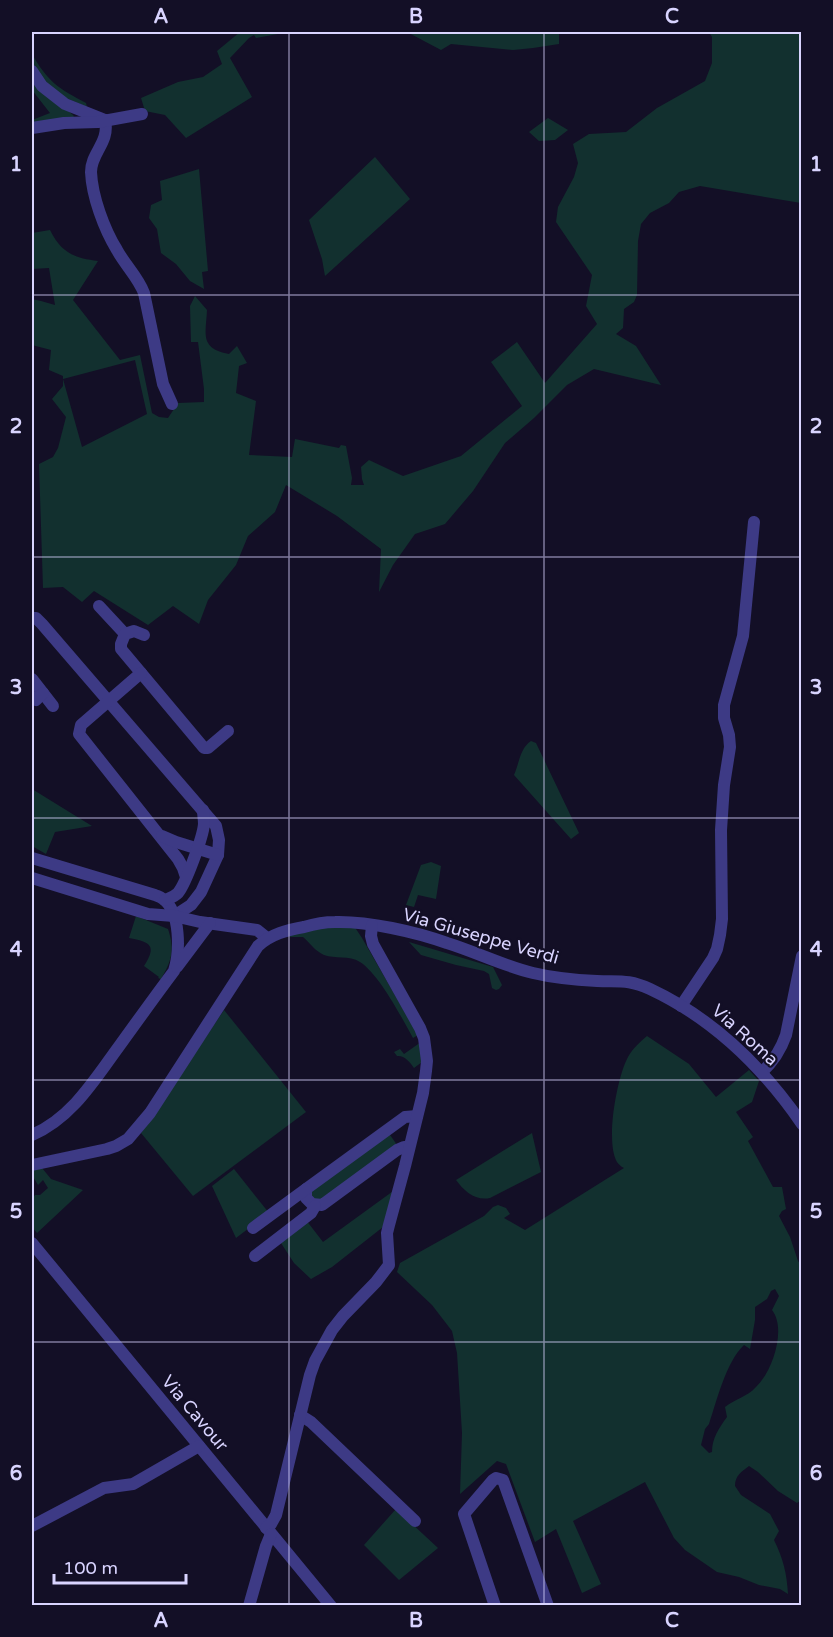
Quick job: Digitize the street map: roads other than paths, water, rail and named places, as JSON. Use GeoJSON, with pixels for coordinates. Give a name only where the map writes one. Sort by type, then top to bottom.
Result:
{"type":"FeatureCollection","features":[{"type":"Feature","properties":{"kind":"street"},"geometry":{"type":"LineString","coordinates":[[32,71],[42,86],[65,104],[105,120]]}},
{"type":"Feature","properties":{"kind":"street"},"geometry":{"type":"LineString","coordinates":[[32,128],[64,123],[98,122],[142,114]]}},
{"type":"Feature","properties":{"kind":"street"},"geometry":{"type":"LineString","coordinates":[[105,120],[107,131],[92,164],[99,209],[117,252],[144,293],[163,384],[172,404]]}},
{"type":"Feature","properties":{"kind":"street"},"geometry":{"type":"LineString","coordinates":[[681,1006],[713,958],[720,935],[722,919],[721,830],[724,785],[730,747],[724,712],[743,636],[754,522]]}},
{"type":"Feature","properties":{"kind":"street"},"geometry":{"type":"LineString","coordinates":[[99,606],[125,634]]}},
{"type":"Feature","properties":{"kind":"street"},"geometry":{"type":"LineString","coordinates":[[32,618],[36,618],[42,624],[212,820],[219,832],[218,855],[201,892],[191,905],[174,916]]}},
{"type":"Feature","properties":{"kind":"street"},"geometry":{"type":"LineString","coordinates":[[144,635],[134,631],[125,634],[120,644],[121,649],[204,748],[208,748],[228,731]]}},
{"type":"Feature","properties":{"kind":"street"},"geometry":{"type":"LineString","coordinates":[[141,673],[81,725],[79,734],[178,859],[186,877]]}},
{"type":"Feature","properties":{"kind":"street"},"geometry":{"type":"LineString","coordinates":[[32,679],[37,695],[53,706]]}},
{"type":"Feature","properties":{"kind":"street"},"geometry":{"type":"LineString","coordinates":[[165,900],[178,892],[186,877],[202,834],[203,810]]}},
{"type":"Feature","properties":{"kind":"street"},"geometry":{"type":"LineString","coordinates":[[159,834],[176,842],[218,855]]}},
{"type":"Feature","properties":{"kind":"street"},"geometry":{"type":"LineString","coordinates":[[32,858],[165,900],[174,916],[179,950],[174,971]]}},
{"type":"Feature","properties":{"kind":"street"},"geometry":{"type":"LineString","coordinates":[[32,878],[148,914],[257,930],[267,938],[250,957],[150,1113],[128,1139],[107,1149],[32,1165]]}},
{"type":"Feature","properties":{"kind":"street","name":"Via Giuseppe Verdi"},"geometry":{"type":"LineString","coordinates":[[267,938],[295,928],[333,922],[372,925],[446,942],[533,973],[569,979],[634,983],[681,1006]]}},
{"type":"Feature","properties":{"kind":"street"},"geometry":{"type":"LineString","coordinates":[[32,1135],[53,1124],[67,1113],[82,1096],[212,923]]}},
{"type":"Feature","properties":{"kind":"street"},"geometry":{"type":"LineString","coordinates":[[249,1605],[269,1531],[276,1515],[310,1375],[327,1338],[343,1316],[389,1265],[387,1240],[389,1225],[410,1147],[426,1071],[424,1038],[373,944],[372,925]]}},
{"type":"Feature","properties":{"kind":"street"},"geometry":{"type":"LineString","coordinates":[[762,1072],[782,1046],[786,1035],[801,956]]}},
{"type":"Feature","properties":{"kind":"street","name":"Via Roma"},"geometry":{"type":"LineString","coordinates":[[681,1006],[715,1028],[762,1072],[801,1124]]}},
{"type":"Feature","properties":{"kind":"street"},"geometry":{"type":"LineString","coordinates":[[253,1228],[405,1117],[417,1116]]}},
{"type":"Feature","properties":{"kind":"street"},"geometry":{"type":"LineString","coordinates":[[255,1256],[311,1213],[315,1206],[325,1203],[397,1150],[410,1147]]}},
{"type":"Feature","properties":{"kind":"street"},"geometry":{"type":"LineString","coordinates":[[306,1189],[306,1198],[315,1206]]}},
{"type":"Feature","properties":{"kind":"street","name":"Via Cavour"},"geometry":{"type":"LineString","coordinates":[[32,1243],[330,1605]]}},
{"type":"Feature","properties":{"kind":"street"},"geometry":{"type":"LineString","coordinates":[[300,1415],[311,1422],[415,1521]]}},
{"type":"Feature","properties":{"kind":"street"},"geometry":{"type":"LineString","coordinates":[[32,1526],[104,1488],[133,1484],[199,1446]]}},
{"type":"Feature","properties":{"kind":"street"},"geometry":{"type":"LineString","coordinates":[[495,1605],[464,1514],[496,1478],[503,1480],[548,1605]]}}]}
